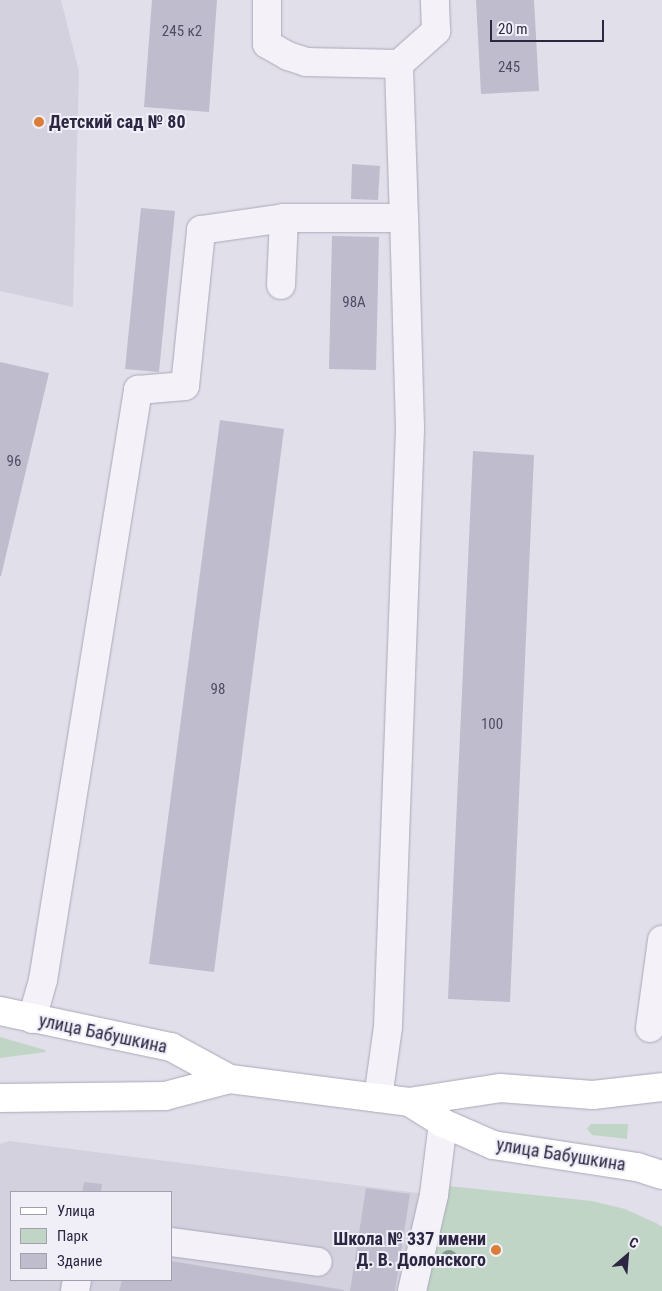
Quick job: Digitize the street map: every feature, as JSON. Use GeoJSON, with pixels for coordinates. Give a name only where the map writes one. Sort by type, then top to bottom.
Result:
{"type":"FeatureCollection","features":[{"type":"Feature","properties":{"kind":"main road","name":"улица Бабушкина"},"geometry":{"type":"LineString","coordinates":[[0,1010],[32,1020],[171,1047],[230,1079],[409,1102],[500,1088],[593,1095],[662,1087]]}},
{"type":"Feature","properties":{"kind":"main road","name":"улица Бабушкина"},"geometry":{"type":"LineString","coordinates":[[0,1098],[165,1096],[230,1079]]}},
{"type":"Feature","properties":{"kind":"main road","name":"улица Бабушкина"},"geometry":{"type":"LineString","coordinates":[[409,1102],[443,1123],[492,1145],[637,1167],[662,1175]]}},
{"type":"Feature","properties":{"kind":"lane"},"geometry":{"type":"LineString","coordinates":[[266,0],[267,44],[288,56],[306,62],[399,64],[436,31],[435,0]]}},
{"type":"Feature","properties":{"kind":"lane"},"geometry":{"type":"LineString","coordinates":[[378,1098],[388,1027],[410,428],[399,64]]}},
{"type":"Feature","properties":{"kind":"lane"},"geometry":{"type":"LineString","coordinates":[[32,1020],[43,980],[138,390],[185,386],[201,230],[284,218],[404,218]]}},
{"type":"Feature","properties":{"kind":"lane"},"geometry":{"type":"LineString","coordinates":[[280,285],[284,218]]}},
{"type":"Feature","properties":{"kind":"lane"},"geometry":{"type":"LineString","coordinates":[[650,1028],[662,940]]}},
{"type":"Feature","properties":{"kind":"lane"},"geometry":{"type":"LineString","coordinates":[[412,1291],[434,1196],[443,1123]]}},
{"type":"Feature","properties":{"kind":"lane"},"geometry":{"type":"LineString","coordinates":[[172,1242],[318,1262]]}},
{"type":"Feature","properties":{"kind":"shaded area","name":"Детский сад № 80"},"geometry":{"type":"Polygon","coordinates":[[[0,0],[61,0],[79,71],[73,307],[0,291],[0,0]]]}},
{"type":"Feature","properties":{"kind":"shaded area"},"geometry":{"type":"Polygon","coordinates":[[[9,1141],[434,1195],[641,1291],[0,1291],[0,1144],[9,1141]]]}},
{"type":"Feature","properties":{"kind":"green space"},"geometry":{"type":"Polygon","coordinates":[[[0,1037],[45,1050],[46,1052],[0,1058],[0,1037]]]}},
{"type":"Feature","properties":{"kind":"green space"},"geometry":{"type":"Polygon","coordinates":[[[591,1124],[628,1124],[627,1139],[592,1135],[587,1129],[591,1124]]]}},
{"type":"Feature","properties":{"kind":"green space","name":"Школа № 337 имени Д. В. Долонского"},"geometry":{"type":"Polygon","coordinates":[[[448,1186],[592,1201],[625,1209],[658,1224],[662,1227],[662,1291],[423,1291],[448,1186]]]}},
{"type":"Feature","properties":{"kind":"building"},"geometry":{"type":"Polygon","coordinates":[[[152,0],[217,0],[209,112],[144,107],[152,0]]]}},
{"type":"Feature","properties":{"kind":"building"},"geometry":{"type":"Polygon","coordinates":[[[476,0],[534,0],[539,91],[481,94],[476,0]]]}},
{"type":"Feature","properties":{"kind":"building"},"geometry":{"type":"Polygon","coordinates":[[[352,164],[380,166],[378,200],[351,199],[352,164]]]}},
{"type":"Feature","properties":{"kind":"building"},"geometry":{"type":"Polygon","coordinates":[[[141,208],[175,211],[159,372],[125,369],[141,208]]]}},
{"type":"Feature","properties":{"kind":"building"},"geometry":{"type":"Polygon","coordinates":[[[332,236],[379,237],[376,370],[329,369],[332,236]]]}},
{"type":"Feature","properties":{"kind":"building"},"geometry":{"type":"Polygon","coordinates":[[[0,362],[49,373],[1,576],[0,576],[0,362]]]}},
{"type":"Feature","properties":{"kind":"building"},"geometry":{"type":"Polygon","coordinates":[[[220,420],[284,429],[214,972],[149,964],[220,420]]]}},
{"type":"Feature","properties":{"kind":"building"},"geometry":{"type":"Polygon","coordinates":[[[473,451],[534,455],[510,1002],[448,999],[473,451]]]}},
{"type":"Feature","properties":{"kind":"building"},"geometry":{"type":"Polygon","coordinates":[[[84,1182],[102,1184],[101,1191],[82,1191],[84,1182]]]}},
{"type":"Feature","properties":{"kind":"building"},"geometry":{"type":"Polygon","coordinates":[[[366,1188],[410,1194],[395,1291],[350,1291],[366,1188]]]}},
{"type":"Feature","properties":{"kind":"building"},"geometry":{"type":"Polygon","coordinates":[[[172,1261],[344,1290],[344,1291],[119,1291],[122,1281],[172,1281],[172,1261]]]}},
{"type":"Feature","properties":{"kind":"place","name":"Детский сад № 80"},"geometry":{"type":"Point","coordinates":[39,122]}},
{"type":"Feature","properties":{"kind":"place","name":"Школа № 337 имени Д. В. Долонского"},"geometry":{"type":"Point","coordinates":[496,1250]}}]}
